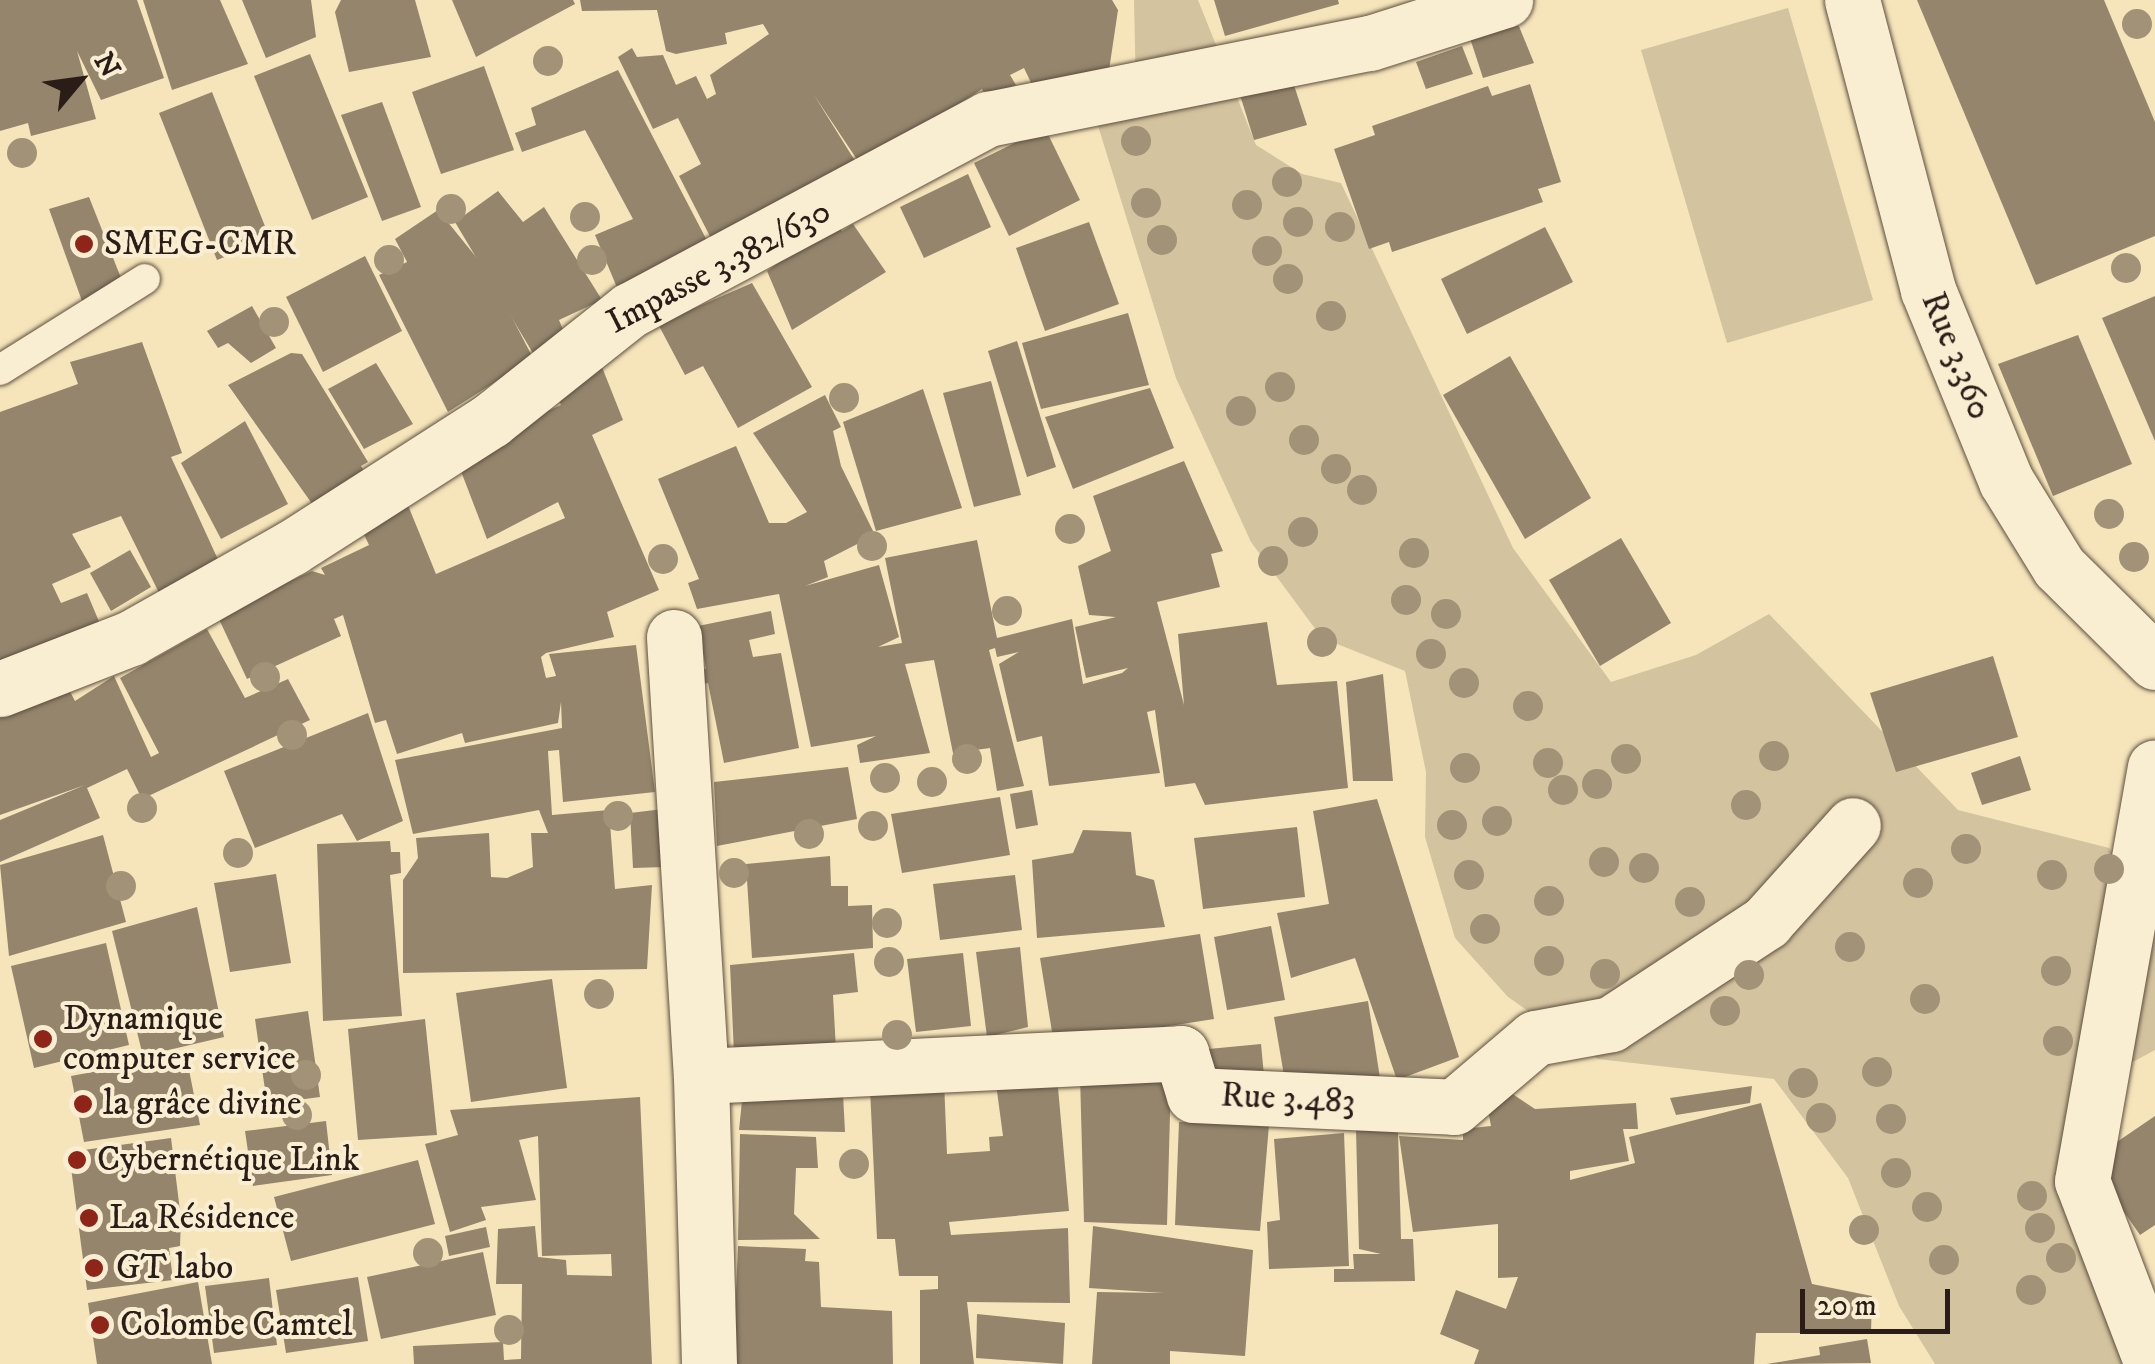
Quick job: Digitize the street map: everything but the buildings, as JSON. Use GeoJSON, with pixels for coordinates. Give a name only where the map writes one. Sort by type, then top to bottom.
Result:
{"type":"FeatureCollection","features":[{"type":"Feature","properties":{"kind":"street","name":"Impasse 3.382/630"},"geometry":{"type":"LineString","coordinates":[[0,689],[131,638],[291,548],[491,420],[630,310],[988,119],[1370,42],[1505,0]]}},
{"type":"Feature","properties":{"kind":"street","name":"Rue 3.360"},"geometry":{"type":"LineString","coordinates":[[1852,0],[1928,290],[2006,482],[2059,567],[2155,662]]}},
{"type":"Feature","properties":{"kind":"street"},"geometry":{"type":"LineString","coordinates":[[674,637],[701,1076],[709,1364]]}},
{"type":"Feature","properties":{"kind":"street"},"geometry":{"type":"LineString","coordinates":[[2152,1364],[2082,1180],[2155,767]]}},
{"type":"Feature","properties":{"kind":"street","name":"Rue 3.483"},"geometry":{"type":"LineString","coordinates":[[701,1076],[1181,1053],[1194,1094],[1454,1107],[1535,1038],[1611,1024],[1766,922],[1853,825]]}},
{"type":"Feature","properties":{"kind":"lane"},"geometry":{"type":"LineString","coordinates":[[0,370],[144,279]]}},
{"type":"Feature","properties":{"kind":"shaded area"},"geometry":{"type":"Polygon","coordinates":[[[1134,0],[1198,0],[1256,145],[1302,174],[1341,183],[1513,548],[1611,682],[1696,655],[1769,614],[1958,810],[2109,848],[2155,924],[2155,1050],[2090,1085],[2155,1364],[1935,1364],[1899,1306],[1848,1178],[1774,1079],[1598,1059],[1508,997],[1455,938],[1425,837],[1426,772],[1405,671],[1322,638],[1251,542],[1176,378],[1095,116],[1136,92],[1134,0]]]}},
{"type":"Feature","properties":{"kind":"shaded area"},"geometry":{"type":"Polygon","coordinates":[[[1788,8],[1873,300],[1727,343],[1641,50],[1788,8]]]}},
{"type":"Feature","properties":{"kind":"place","name":"SMEG-CMR"},"geometry":{"type":"Point","coordinates":[84,244]}},
{"type":"Feature","properties":{"kind":"place","name":"Dynamique computer service"},"geometry":{"type":"Point","coordinates":[43,1039]}},
{"type":"Feature","properties":{"kind":"place","name":"la grâce divine"},"geometry":{"type":"Point","coordinates":[83,1104]}},
{"type":"Feature","properties":{"kind":"place","name":"Cybernétique Link"},"geometry":{"type":"Point","coordinates":[77,1160]}},
{"type":"Feature","properties":{"kind":"place","name":"La Résidence"},"geometry":{"type":"Point","coordinates":[89,1218]}},
{"type":"Feature","properties":{"kind":"place","name":"GT labo"},"geometry":{"type":"Point","coordinates":[94,1268]}},
{"type":"Feature","properties":{"kind":"place","name":"Colombe Camtel"},"geometry":{"type":"Point","coordinates":[100,1325]}}]}
